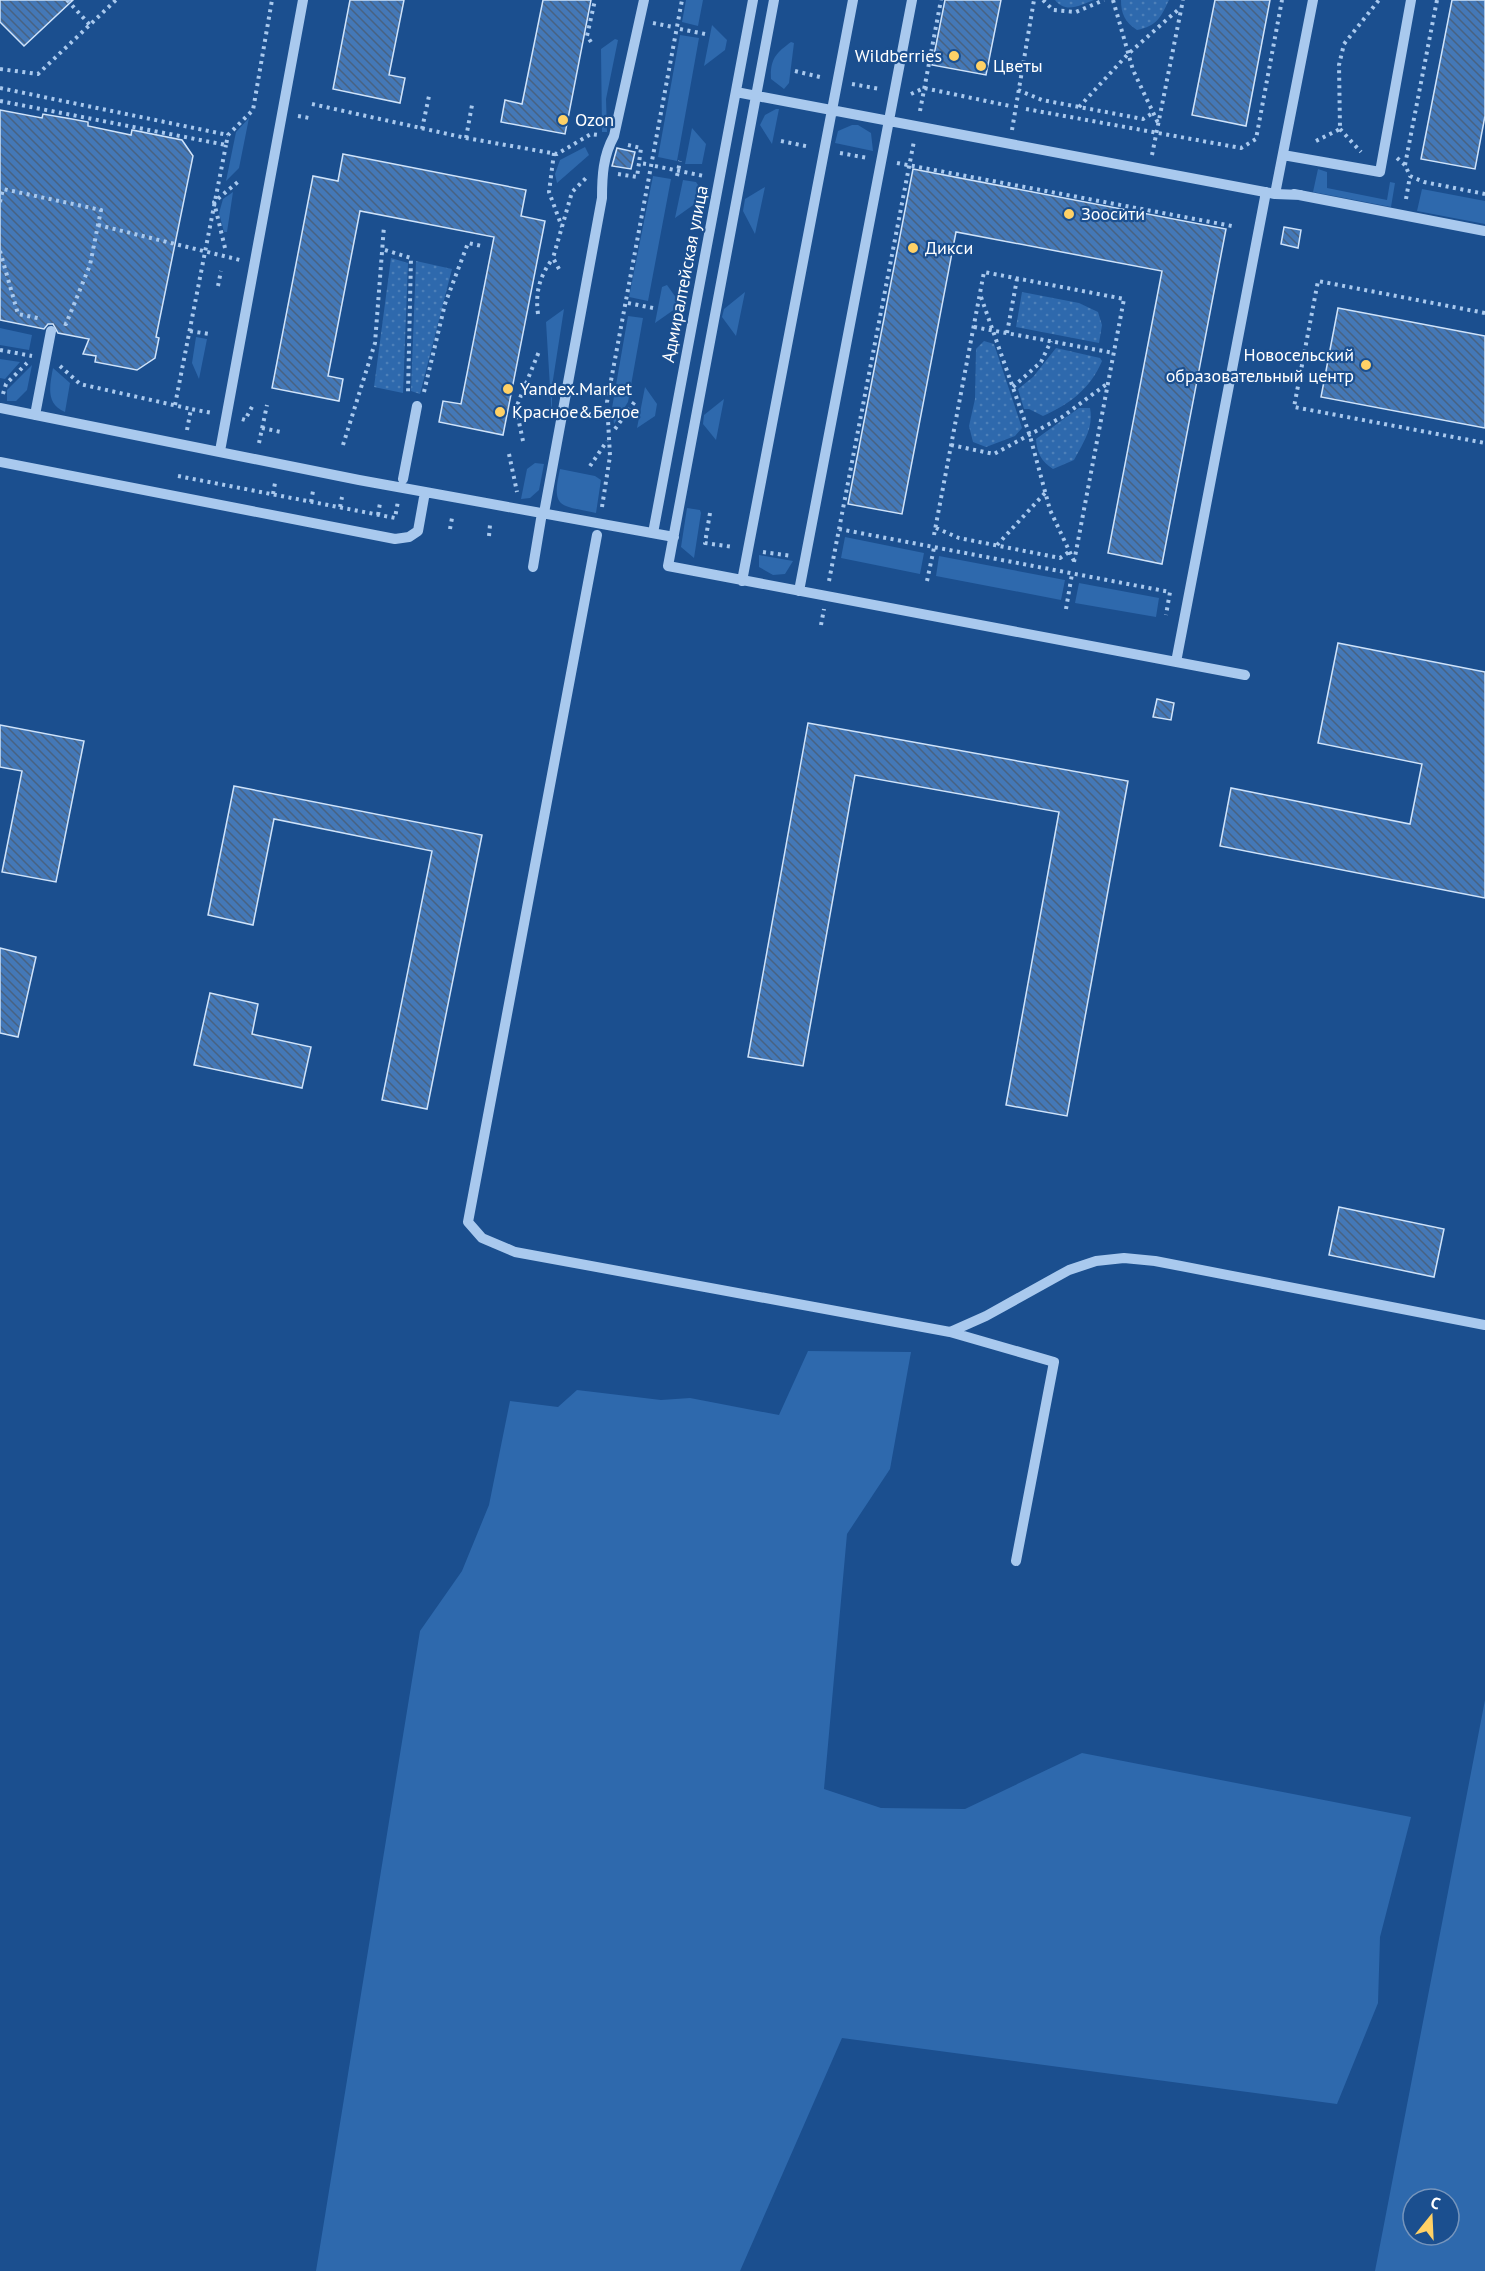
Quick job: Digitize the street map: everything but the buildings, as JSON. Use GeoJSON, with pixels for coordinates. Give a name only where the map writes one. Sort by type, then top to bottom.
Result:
{"type":"FeatureCollection","features":[{"type":"Feature","properties":{"kind":"street"},"geometry":{"type":"LineString","coordinates":[[220,451],[303,0]]}},
{"type":"Feature","properties":{"kind":"street"},"geometry":{"type":"LineString","coordinates":[[533,567],[602,198],[602,172],[614,136],[644,0]]}},
{"type":"Feature","properties":{"kind":"street","name":"Адмиралтейская улица"},"geometry":{"type":"LineString","coordinates":[[653,533],[753,0]]}},
{"type":"Feature","properties":{"kind":"street","name":"Адмиралтейская улица"},"geometry":{"type":"LineString","coordinates":[[742,580],[668,566],[774,0]]}},
{"type":"Feature","properties":{"kind":"street"},"geometry":{"type":"LineString","coordinates":[[853,0],[742,580],[1245,675]]}},
{"type":"Feature","properties":{"kind":"street"},"geometry":{"type":"LineString","coordinates":[[799,591],[912,0]]}},
{"type":"Feature","properties":{"kind":"street"},"geometry":{"type":"LineString","coordinates":[[1176,662],[1271,193],[1283,155],[1313,0]]}},
{"type":"Feature","properties":{"kind":"street"},"geometry":{"type":"LineString","coordinates":[[1283,155],[1380,172],[1411,0]]}},
{"type":"Feature","properties":{"kind":"street"},"geometry":{"type":"LineString","coordinates":[[735,92],[1271,193],[1292,193],[1485,231]]}},
{"type":"Feature","properties":{"kind":"street"},"geometry":{"type":"LineString","coordinates":[[35,415],[54,326]]}},
{"type":"Feature","properties":{"kind":"street"},"geometry":{"type":"LineString","coordinates":[[1,404],[35,415],[425,492],[674,537]]}},
{"type":"Feature","properties":{"kind":"street"},"geometry":{"type":"LineString","coordinates":[[403,479],[417,406]]}},
{"type":"Feature","properties":{"kind":"street"},"geometry":{"type":"LineString","coordinates":[[0,462],[394,539],[410,537],[418,531],[425,492]]}},
{"type":"Feature","properties":{"kind":"street"},"geometry":{"type":"LineString","coordinates":[[597,535],[468,1222],[482,1238],[515,1252],[950,1332],[1054,1362],[1016,1561]]}},
{"type":"Feature","properties":{"kind":"street"},"geometry":{"type":"LineString","coordinates":[[950,1332],[986,1316],[1069,1270],[1096,1261],[1124,1258],[1166,1263],[1485,1325]]}},
{"type":"Feature","properties":{"kind":"path"},"geometry":{"type":"LineString","coordinates":[[67,0],[90,25]]}},
{"type":"Feature","properties":{"kind":"path"},"geometry":{"type":"LineString","coordinates":[[0,69],[38,74],[116,0]]}},
{"type":"Feature","properties":{"kind":"path"},"geometry":{"type":"LineString","coordinates":[[175,405],[228,135],[253,110],[272,0]]}},
{"type":"Feature","properties":{"kind":"path"},"geometry":{"type":"LineString","coordinates":[[591,42],[587,36],[595,0]]}},
{"type":"Feature","properties":{"kind":"path"},"geometry":{"type":"LineString","coordinates":[[600,517],[610,456],[609,391],[682,0]]}},
{"type":"Feature","properties":{"kind":"path"},"geometry":{"type":"LineString","coordinates":[[919,114],[941,0]]}},
{"type":"Feature","properties":{"kind":"path"},"geometry":{"type":"LineString","coordinates":[[1010,142],[1034,0]]}},
{"type":"Feature","properties":{"kind":"path"},"geometry":{"type":"LineString","coordinates":[[1043,0],[1053,10],[1076,12],[1104,0]]}},
{"type":"Feature","properties":{"kind":"path"},"geometry":{"type":"LineString","coordinates":[[1113,0],[1128,54],[1158,123]]}},
{"type":"Feature","properties":{"kind":"path"},"geometry":{"type":"LineString","coordinates":[[1150,169],[1182,0]]}},
{"type":"Feature","properties":{"kind":"path"},"geometry":{"type":"LineString","coordinates":[[1026,109],[1241,148],[1256,139],[1282,0]]}},
{"type":"Feature","properties":{"kind":"path"},"geometry":{"type":"LineString","coordinates":[[1361,152],[1340,129],[1340,65],[1344,44],[1379,0]]}},
{"type":"Feature","properties":{"kind":"path"},"geometry":{"type":"LineString","coordinates":[[1403,215],[1410,176],[1405,165],[1437,0]]}},
{"type":"Feature","properties":{"kind":"path"},"geometry":{"type":"LineString","coordinates":[[1079,107],[1128,54],[1181,8]]}},
{"type":"Feature","properties":{"kind":"path"},"geometry":{"type":"LineString","coordinates":[[651,23],[673,27]]}},
{"type":"Feature","properties":{"kind":"path"},"geometry":{"type":"LineString","coordinates":[[680,29],[705,34]]}},
{"type":"Feature","properties":{"kind":"path"},"geometry":{"type":"LineString","coordinates":[[795,71],[838,81]]}},
{"type":"Feature","properties":{"kind":"path"},"geometry":{"type":"LineString","coordinates":[[0,88],[228,135]]}},
{"type":"Feature","properties":{"kind":"path"},"geometry":{"type":"LineString","coordinates":[[924,88],[1010,106]]}},
{"type":"Feature","properties":{"kind":"path"},"geometry":{"type":"LineString","coordinates":[[1018,90],[1042,100],[1143,119],[1153,113]]}},
{"type":"Feature","properties":{"kind":"path"},"geometry":{"type":"LineString","coordinates":[[422,129],[429,96]]}},
{"type":"Feature","properties":{"kind":"path"},"geometry":{"type":"LineString","coordinates":[[0,101],[226,145]]}},
{"type":"Feature","properties":{"kind":"path"},"geometry":{"type":"LineString","coordinates":[[312,104],[465,138],[554,153],[591,134],[607,136]]}},
{"type":"Feature","properties":{"kind":"path"},"geometry":{"type":"LineString","coordinates":[[465,138],[472,105]]}},
{"type":"Feature","properties":{"kind":"path"},"geometry":{"type":"LineString","coordinates":[[293,115],[309,118]]}},
{"type":"Feature","properties":{"kind":"path"},"geometry":{"type":"LineString","coordinates":[[1316,141],[1340,129]]}},
{"type":"Feature","properties":{"kind":"path"},"geometry":{"type":"LineString","coordinates":[[828,585],[907,165],[915,136]]}},
{"type":"Feature","properties":{"kind":"path"},"geometry":{"type":"LineString","coordinates":[[781,141],[814,147]]}},
{"type":"Feature","properties":{"kind":"path"},"geometry":{"type":"LineString","coordinates":[[612,173],[636,177],[639,163],[641,148],[618,143]]}},
{"type":"Feature","properties":{"kind":"path"},"geometry":{"type":"LineString","coordinates":[[836,152],[870,159]]}},
{"type":"Feature","properties":{"kind":"path"},"geometry":{"type":"LineString","coordinates":[[554,153],[549,192],[562,227]]}},
{"type":"Feature","properties":{"kind":"path"},"geometry":{"type":"LineString","coordinates":[[677,176],[680,161]]}},
{"type":"Feature","properties":{"kind":"path"},"geometry":{"type":"LineString","coordinates":[[639,163],[646,164]]}},
{"type":"Feature","properties":{"kind":"path"},"geometry":{"type":"LineString","coordinates":[[907,165],[1232,226]]}},
{"type":"Feature","properties":{"kind":"path"},"geometry":{"type":"LineString","coordinates":[[655,166],[710,177]]}},
{"type":"Feature","properties":{"kind":"path"},"geometry":{"type":"LineString","coordinates":[[538,314],[536,298],[541,275],[553,258],[572,192],[593,170]]}},
{"type":"Feature","properties":{"kind":"path"},"geometry":{"type":"LineString","coordinates":[[1410,176],[1424,182],[1485,195]]}},
{"type":"Feature","properties":{"kind":"path"},"geometry":{"type":"LineString","coordinates":[[214,202],[239,181]]}},
{"type":"Feature","properties":{"kind":"path"},"geometry":{"type":"LineString","coordinates":[[0,202],[3,189],[101,210],[90,265],[66,324],[54,326]]}},
{"type":"Feature","properties":{"kind":"path"},"geometry":{"type":"LineString","coordinates":[[214,202],[225,248]]}},
{"type":"Feature","properties":{"kind":"path"},"geometry":{"type":"LineString","coordinates":[[98,225],[246,261]]}},
{"type":"Feature","properties":{"kind":"path"},"geometry":{"type":"LineString","coordinates":[[343,445],[375,343],[384,226]]}},
{"type":"Feature","properties":{"kind":"path"},"geometry":{"type":"LineString","coordinates":[[384,249],[411,258],[408,393],[423,396],[445,304],[468,243],[482,246]]}},
{"type":"Feature","properties":{"kind":"path"},"geometry":{"type":"LineString","coordinates":[[0,251],[18,314],[47,320]]}},
{"type":"Feature","properties":{"kind":"path"},"geometry":{"type":"LineString","coordinates":[[553,258],[559,269]]}},
{"type":"Feature","properties":{"kind":"path"},"geometry":{"type":"LineString","coordinates":[[218,286],[221,271]]}},
{"type":"Feature","properties":{"kind":"path"},"geometry":{"type":"LineString","coordinates":[[934,535],[984,272],[1124,299],[1074,562],[1045,492],[1030,436],[980,296]]}},
{"type":"Feature","properties":{"kind":"path"},"geometry":{"type":"LineString","coordinates":[[1007,333],[1017,279]]}},
{"type":"Feature","properties":{"kind":"path"},"geometry":{"type":"LineString","coordinates":[[1485,313],[1318,281],[1294,406],[1485,443]]}},
{"type":"Feature","properties":{"kind":"path"},"geometry":{"type":"LineString","coordinates":[[628,303],[653,308]]}},
{"type":"Feature","properties":{"kind":"path"},"geometry":{"type":"LineString","coordinates":[[974,327],[1114,354]]}},
{"type":"Feature","properties":{"kind":"path"},"geometry":{"type":"LineString","coordinates":[[190,331],[209,334]]}},
{"type":"Feature","properties":{"kind":"path"},"geometry":{"type":"LineString","coordinates":[[1013,387],[1041,362],[1050,341]]}},
{"type":"Feature","properties":{"kind":"path"},"geometry":{"type":"LineString","coordinates":[[523,441],[516,408],[540,349]]}},
{"type":"Feature","properties":{"kind":"path"},"geometry":{"type":"LineString","coordinates":[[0,351],[34,356],[6,384],[1,404]]}},
{"type":"Feature","properties":{"kind":"path"},"geometry":{"type":"LineString","coordinates":[[56,361],[80,384],[216,414]]}},
{"type":"Feature","properties":{"kind":"path"},"geometry":{"type":"LineString","coordinates":[[951,446],[994,454],[1062,417],[1108,383]]}},
{"type":"Feature","properties":{"kind":"path"},"geometry":{"type":"LineString","coordinates":[[615,429],[636,400]]}},
{"type":"Feature","properties":{"kind":"path"},"geometry":{"type":"LineString","coordinates":[[236,418],[245,420],[254,403]]}},
{"type":"Feature","properties":{"kind":"path"},"geometry":{"type":"LineString","coordinates":[[257,450],[267,405]]}},
{"type":"Feature","properties":{"kind":"path"},"geometry":{"type":"LineString","coordinates":[[186,436],[191,409]]}},
{"type":"Feature","properties":{"kind":"path"},"geometry":{"type":"LineString","coordinates":[[262,428],[281,432]]}},
{"type":"Feature","properties":{"kind":"path"},"geometry":{"type":"LineString","coordinates":[[590,466],[607,441]]}},
{"type":"Feature","properties":{"kind":"path"},"geometry":{"type":"LineString","coordinates":[[509,454],[518,488],[515,499]]}},
{"type":"Feature","properties":{"kind":"path"},"geometry":{"type":"LineString","coordinates":[[178,476],[395,518],[399,498]]}},
{"type":"Feature","properties":{"kind":"path"},"geometry":{"type":"LineString","coordinates":[[273,495],[275,483]]}},
{"type":"Feature","properties":{"kind":"path"},"geometry":{"type":"LineString","coordinates":[[311,502],[313,491]]}},
{"type":"Feature","properties":{"kind":"path"},"geometry":{"type":"LineString","coordinates":[[996,545],[1045,492]]}},
{"type":"Feature","properties":{"kind":"path"},"geometry":{"type":"LineString","coordinates":[[340,507],[342,497]]}},
{"type":"Feature","properties":{"kind":"path"},"geometry":{"type":"LineString","coordinates":[[378,515],[380,503]]}},
{"type":"Feature","properties":{"kind":"path"},"geometry":{"type":"LineString","coordinates":[[710,513],[705,543],[736,547]]}},
{"type":"Feature","properties":{"kind":"path"},"geometry":{"type":"LineString","coordinates":[[450,529],[452,518]]}},
{"type":"Feature","properties":{"kind":"path"},"geometry":{"type":"LineString","coordinates":[[489,536],[490,525]]}},
{"type":"Feature","properties":{"kind":"path"},"geometry":{"type":"LineString","coordinates":[[936,528],[959,538],[1060,558],[1069,552]]}},
{"type":"Feature","properties":{"kind":"path"},"geometry":{"type":"LineString","coordinates":[[839,529],[1170,592]]}},
{"type":"Feature","properties":{"kind":"path"},"geometry":{"type":"LineString","coordinates":[[927,581],[934,548]]}},
{"type":"Feature","properties":{"kind":"path"},"geometry":{"type":"LineString","coordinates":[[759,551],[795,557]]}},
{"type":"Feature","properties":{"kind":"path"},"geometry":{"type":"LineString","coordinates":[[1066,609],[1072,574]]}},
{"type":"Feature","properties":{"kind":"path"},"geometry":{"type":"LineString","coordinates":[[821,625],[825,606]]}},
{"type":"Feature","properties":{"kind":"shaded area"},"geometry":{"type":"Polygon","coordinates":[[[686,0],[703,0],[698,26],[682,22],[686,0]]]}},
{"type":"Feature","properties":{"kind":"shaded area"},"geometry":{"type":"Polygon","coordinates":[[[1055,0],[1094,0],[1078,6],[1064,7],[1055,0]]]}},
{"type":"Feature","properties":{"kind":"shaded area"},"geometry":{"type":"Polygon","coordinates":[[[1121,0],[1169,0],[1158,20],[1137,30],[1124,17],[1121,0]]]}},
{"type":"Feature","properties":{"kind":"shaded area"},"geometry":{"type":"Polygon","coordinates":[[[712,25],[727,40],[725,50],[704,66],[712,25]]]}},
{"type":"Feature","properties":{"kind":"shaded area"},"geometry":{"type":"Polygon","coordinates":[[[680,35],[699,38],[677,161],[658,157],[680,35]]]}},
{"type":"Feature","properties":{"kind":"shaded area"},"geometry":{"type":"Polygon","coordinates":[[[615,39],[618,40],[606,99],[607,132],[602,132],[601,49],[615,39]]]}},
{"type":"Feature","properties":{"kind":"shaded area"},"geometry":{"type":"Polygon","coordinates":[[[791,42],[794,43],[789,83],[784,89],[771,79],[772,66],[778,53],[791,42]]]}},
{"type":"Feature","properties":{"kind":"shaded area"},"geometry":{"type":"Polygon","coordinates":[[[779,109],[772,144],[760,125],[765,115],[779,109]]]}},
{"type":"Feature","properties":{"kind":"shaded area"},"geometry":{"type":"Polygon","coordinates":[[[249,118],[239,168],[226,181],[236,132],[249,118]]]}},
{"type":"Feature","properties":{"kind":"shaded area"},"geometry":{"type":"Polygon","coordinates":[[[858,125],[871,133],[873,151],[835,143],[838,131],[858,125]]]}},
{"type":"Feature","properties":{"kind":"shaded area"},"geometry":{"type":"Polygon","coordinates":[[[692,128],[706,144],[702,164],[685,164],[692,128]]]}},
{"type":"Feature","properties":{"kind":"shaded area"},"geometry":{"type":"Polygon","coordinates":[[[585,147],[589,155],[557,183],[555,174],[560,160],[585,147]]]}},
{"type":"Feature","properties":{"kind":"shaded area"},"geometry":{"type":"Polygon","coordinates":[[[1318,169],[1327,172],[1327,188],[1387,200],[1390,182],[1395,183],[1391,207],[1313,192],[1318,169]]]}},
{"type":"Feature","properties":{"kind":"shaded area"},"geometry":{"type":"Polygon","coordinates":[[[653,176],[671,179],[648,301],[629,297],[653,176]]]}},
{"type":"Feature","properties":{"kind":"shaded area"},"geometry":{"type":"Polygon","coordinates":[[[683,180],[696,182],[698,185],[696,203],[675,218],[683,180]]]}},
{"type":"Feature","properties":{"kind":"shaded area"},"geometry":{"type":"Polygon","coordinates":[[[765,187],[755,234],[743,211],[745,199],[765,187]]]}},
{"type":"Feature","properties":{"kind":"shaded area"},"geometry":{"type":"Polygon","coordinates":[[[1422,189],[1485,201],[1485,224],[1417,211],[1422,189]]]}},
{"type":"Feature","properties":{"kind":"shaded area"},"geometry":{"type":"Polygon","coordinates":[[[233,192],[227,232],[224,232],[219,213],[223,199],[233,192]]]}},
{"type":"Feature","properties":{"kind":"shaded area"},"geometry":{"type":"Polygon","coordinates":[[[391,258],[408,263],[403,393],[374,387],[391,258]]]}},
{"type":"Feature","properties":{"kind":"shaded area"},"geometry":{"type":"Polygon","coordinates":[[[416,261],[452,269],[420,394],[411,391],[416,261]]]}},
{"type":"Feature","properties":{"kind":"shaded area"},"geometry":{"type":"Polygon","coordinates":[[[667,285],[677,299],[675,309],[655,323],[662,287],[667,285]]]}},
{"type":"Feature","properties":{"kind":"shaded area"},"geometry":{"type":"Polygon","coordinates":[[[745,292],[736,336],[722,317],[724,309],[745,292]]]}},
{"type":"Feature","properties":{"kind":"shaded area"},"geometry":{"type":"Polygon","coordinates":[[[1022,292],[1079,303],[1098,312],[1102,325],[1099,343],[1016,327],[1022,292]]]}},
{"type":"Feature","properties":{"kind":"shaded area"},"geometry":{"type":"Polygon","coordinates":[[[564,309],[552,386],[552,420],[546,322],[564,309]]]}},
{"type":"Feature","properties":{"kind":"shaded area"},"geometry":{"type":"Polygon","coordinates":[[[628,316],[643,318],[628,402],[614,424],[612,408],[628,316]]]}},
{"type":"Feature","properties":{"kind":"shaded area"},"geometry":{"type":"Polygon","coordinates":[[[0,328],[32,335],[29,350],[0,345],[0,328]]]}},
{"type":"Feature","properties":{"kind":"shaded area"},"geometry":{"type":"Polygon","coordinates":[[[196,337],[207,339],[199,379],[192,363],[196,337]]]}},
{"type":"Feature","properties":{"kind":"shaded area"},"geometry":{"type":"Polygon","coordinates":[[[984,341],[994,344],[1022,428],[1015,436],[986,447],[973,442],[969,426],[975,399],[976,349],[984,341]]]}},
{"type":"Feature","properties":{"kind":"shaded area"},"geometry":{"type":"Polygon","coordinates":[[[1056,348],[1100,358],[1102,361],[1085,388],[1070,401],[1043,416],[1024,409],[1018,389],[1033,377],[1056,348]]]}},
{"type":"Feature","properties":{"kind":"shaded area"},"geometry":{"type":"Polygon","coordinates":[[[0,359],[20,362],[5,379],[0,378],[0,359]]]}},
{"type":"Feature","properties":{"kind":"shaded area"},"geometry":{"type":"Polygon","coordinates":[[[32,365],[27,390],[16,401],[7,401],[7,390],[32,365]]]}},
{"type":"Feature","properties":{"kind":"shaded area"},"geometry":{"type":"Polygon","coordinates":[[[53,368],[70,383],[65,412],[54,404],[50,393],[53,368]]]}},
{"type":"Feature","properties":{"kind":"shaded area"},"geometry":{"type":"Polygon","coordinates":[[[645,387],[657,404],[655,416],[637,428],[645,387]]]}},
{"type":"Feature","properties":{"kind":"shaded area"},"geometry":{"type":"Polygon","coordinates":[[[724,399],[716,440],[703,424],[704,415],[724,399]]]}},
{"type":"Feature","properties":{"kind":"shaded area"},"geometry":{"type":"Polygon","coordinates":[[[1079,408],[1090,408],[1087,435],[1074,460],[1053,469],[1040,456],[1036,439],[1079,408]]]}},
{"type":"Feature","properties":{"kind":"shaded area"},"geometry":{"type":"Polygon","coordinates":[[[535,463],[544,464],[539,490],[530,498],[521,499],[527,469],[535,463]]]}},
{"type":"Feature","properties":{"kind":"shaded area"},"geometry":{"type":"Polygon","coordinates":[[[560,469],[595,476],[601,480],[596,513],[561,503],[557,492],[560,469]]]}},
{"type":"Feature","properties":{"kind":"shaded area"},"geometry":{"type":"Polygon","coordinates":[[[687,508],[700,510],[701,513],[694,558],[681,547],[687,508]]]}},
{"type":"Feature","properties":{"kind":"shaded area"},"geometry":{"type":"Polygon","coordinates":[[[845,537],[924,553],[920,574],[841,558],[845,537]]]}},
{"type":"Feature","properties":{"kind":"shaded area"},"geometry":{"type":"Polygon","coordinates":[[[759,555],[793,561],[785,574],[773,575],[759,567],[759,555]]]}},
{"type":"Feature","properties":{"kind":"shaded area"},"geometry":{"type":"Polygon","coordinates":[[[939,556],[1065,580],[1061,600],[936,576],[939,556]]]}},
{"type":"Feature","properties":{"kind":"shaded area"},"geometry":{"type":"Polygon","coordinates":[[[1079,583],[1159,598],[1156,617],[1075,603],[1079,583]]]}},
{"type":"Feature","properties":{"kind":"shaded area"},"geometry":{"type":"Polygon","coordinates":[[[808,1351],[911,1352],[890,1469],[847,1534],[824,1789],[881,1808],[965,1809],[1082,1753],[1411,1817],[1380,1937],[1378,2003],[1337,2104],[842,2038],[740,2271],[316,2271],[420,1631],[462,1571],[489,1505],[510,1401],[558,1407],[577,1390],[661,1400],[690,1398],[779,1415],[808,1351]]]}},
{"type":"Feature","properties":{"kind":"shaded area"},"geometry":{"type":"Polygon","coordinates":[[[1485,1700],[1485,2271],[1375,2271],[1485,1700]]]}},
{"type":"Feature","properties":{"kind":"place","name":"Wildberries"},"geometry":{"type":"Point","coordinates":[954,56]}},
{"type":"Feature","properties":{"kind":"place","name":"Цветы"},"geometry":{"type":"Point","coordinates":[981,66]}},
{"type":"Feature","properties":{"kind":"place","name":"Ozon"},"geometry":{"type":"Point","coordinates":[563,120]}},
{"type":"Feature","properties":{"kind":"place","name":"Зоосити"},"geometry":{"type":"Point","coordinates":[1069,214]}},
{"type":"Feature","properties":{"kind":"place","name":"Дикси"},"geometry":{"type":"Point","coordinates":[913,248]}},
{"type":"Feature","properties":{"kind":"place","name":"Новосельский образовательный центр"},"geometry":{"type":"Point","coordinates":[1366,365]}},
{"type":"Feature","properties":{"kind":"place","name":"Yandex.Market"},"geometry":{"type":"Point","coordinates":[508,389]}},
{"type":"Feature","properties":{"kind":"place","name":"Красное&Белое"},"geometry":{"type":"Point","coordinates":[500,412]}}]}
